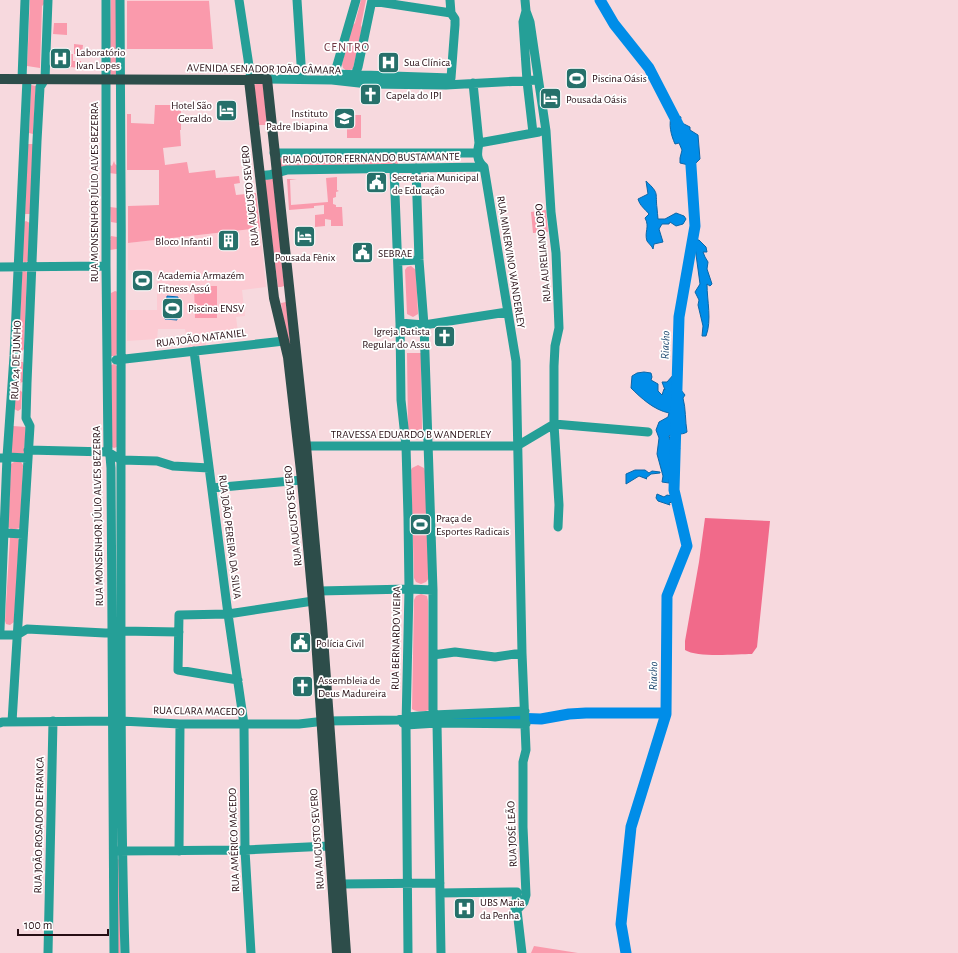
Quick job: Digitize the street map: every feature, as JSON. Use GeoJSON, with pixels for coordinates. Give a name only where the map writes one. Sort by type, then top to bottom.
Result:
{"type":"FeatureCollection","features":[{"type":"Feature","properties":{"kind":"main road","name":"AVENIDA SENADOR JOÃO CÂMARA"},"geometry":{"type":"LineString","coordinates":[[0,79],[267,79]]}},
{"type":"Feature","properties":{"kind":"main road","name":"RUA AUGUSTO SEVERO"},"geometry":{"type":"LineString","coordinates":[[250,79],[274,292],[288,357],[302,446],[320,591],[319,624],[346,953]]}},
{"type":"Feature","properties":{"kind":"main road","name":"RUA AUGUSTO SEVERO"},"geometry":{"type":"LineString","coordinates":[[267,79],[290,296],[302,446],[302,480],[314,602],[319,624]]}},
{"type":"Feature","properties":{"kind":"main road"},"geometry":{"type":"LineString","coordinates":[[274,292],[289,285]]}},
{"type":"Feature","properties":{"kind":"main road"},"geometry":{"type":"LineString","coordinates":[[274,292],[275,294],[281,290],[284,290],[290,296]]}},
{"type":"Feature","properties":{"kind":"main road","name":"RUA AUGUSTO SEVERO"},"geometry":{"type":"LineString","coordinates":[[326,721],[329,846],[337,953]]}},
{"type":"Feature","properties":{"kind":"street","name":"RUA 24 DE JUNHO"},"geometry":{"type":"LineString","coordinates":[[0,630],[4,533],[3,457],[10,416],[14,356],[24,141],[25,0]]}},
{"type":"Feature","properties":{"kind":"street","name":"RUA 24 DE JUNHO"},"geometry":{"type":"LineString","coordinates":[[12,722],[30,426],[26,418],[33,213],[40,88],[45,79],[48,0]]}},
{"type":"Feature","properties":{"kind":"street","name":"RUA MONSENHOR JÚLIO ALVES BEZERRA"},"geometry":{"type":"LineString","coordinates":[[106,0],[108,452],[110,456],[111,468],[117,721],[118,851],[114,953]]}},
{"type":"Feature","properties":{"kind":"street","name":"RUA MONSENHOR JÚLIO ALVES BEZERRA"},"geometry":{"type":"LineString","coordinates":[[116,632],[121,460],[120,0]]}},
{"type":"Feature","properties":{"kind":"street"},"geometry":{"type":"LineString","coordinates":[[239,0],[250,79]]}},
{"type":"Feature","properties":{"kind":"street"},"geometry":{"type":"LineString","coordinates":[[298,0],[302,79]]}},
{"type":"Feature","properties":{"kind":"street"},"geometry":{"type":"LineString","coordinates":[[333,77],[356,0]]}},
{"type":"Feature","properties":{"kind":"street"},"geometry":{"type":"LineString","coordinates":[[349,78],[358,67],[372,0],[451,14]]}},
{"type":"Feature","properties":{"kind":"street"},"geometry":{"type":"LineString","coordinates":[[449,81],[455,24],[455,19],[451,14],[450,0]]}},
{"type":"Feature","properties":{"kind":"street","name":"RUA AURELIANO LOPO"},"geometry":{"type":"LineString","coordinates":[[525,0],[526,11],[530,22],[546,131],[551,212],[556,253],[559,328],[555,346],[554,424],[558,527]]}},
{"type":"Feature","properties":{"kind":"street","name":"RUA AURELIANO LOPO"},"geometry":{"type":"LineString","coordinates":[[526,11],[523,22],[527,81],[533,133]]}},
{"type":"Feature","properties":{"kind":"street","name":"AVENIDA SENADOR JOÃO CÂMARA"},"geometry":{"type":"LineString","coordinates":[[267,79],[333,77],[473,83],[527,81]]}},
{"type":"Feature","properties":{"kind":"street"},"geometry":{"type":"LineString","coordinates":[[527,81],[538,80]]}},
{"type":"Feature","properties":{"kind":"street"},"geometry":{"type":"LineString","coordinates":[[473,83],[479,143],[477,152]]}},
{"type":"Feature","properties":{"kind":"street"},"geometry":{"type":"LineString","coordinates":[[479,143],[546,131]]}},
{"type":"Feature","properties":{"kind":"street"},"geometry":{"type":"LineString","coordinates":[[24,141],[37,141]]}},
{"type":"Feature","properties":{"kind":"street","name":"RUA DOUTOR FERNANDO BUSTAMANTE"},"geometry":{"type":"LineString","coordinates":[[274,153],[477,152]]}},
{"type":"Feature","properties":{"kind":"street","name":"RUA MINERVINO WANDERLEY"},"geometry":{"type":"LineString","coordinates":[[477,152],[479,162],[484,167],[516,360],[522,654]]}},
{"type":"Feature","properties":{"kind":"street","name":"RUA BERNARDO VIEIRA"},"geometry":{"type":"LineString","coordinates":[[397,153],[401,156],[402,160],[402,165],[397,168],[398,261],[401,400],[406,446],[409,589],[404,721],[408,953]]}},
{"type":"Feature","properties":{"kind":"street"},"geometry":{"type":"LineString","coordinates":[[420,153],[417,160],[419,260],[424,325],[433,590],[433,656],[441,953]]}},
{"type":"Feature","properties":{"kind":"street","name":"RUA DOUTOR FERNANDO BUSTAMANTE"},"geometry":{"type":"LineString","coordinates":[[260,175],[270,176],[287,170],[484,167]]}},
{"type":"Feature","properties":{"kind":"street"},"geometry":{"type":"LineString","coordinates":[[106,181],[120,182]]}},
{"type":"Feature","properties":{"kind":"street"},"geometry":{"type":"LineString","coordinates":[[106,202],[120,202]]}},
{"type":"Feature","properties":{"kind":"street"},"geometry":{"type":"LineString","coordinates":[[20,212],[25,217],[30,216],[33,213]]}},
{"type":"Feature","properties":{"kind":"street"},"geometry":{"type":"LineString","coordinates":[[20,224],[22,220],[26,220],[33,224]]}},
{"type":"Feature","properties":{"kind":"street"},"geometry":{"type":"LineString","coordinates":[[0,268],[32,266],[106,266],[107,262],[112,259],[117,260],[120,266]]}},
{"type":"Feature","properties":{"kind":"street"},"geometry":{"type":"LineString","coordinates":[[398,261],[419,260]]}},
{"type":"Feature","properties":{"kind":"street"},"geometry":{"type":"LineString","coordinates":[[400,323],[424,325],[507,312]]}},
{"type":"Feature","properties":{"kind":"street","name":"RUA JOÃO NATANIEL"},"geometry":{"type":"LineString","coordinates":[[107,361],[284,341]]}},
{"type":"Feature","properties":{"kind":"street","name":"RUA JOÃO PEREIRA DA SILVA"},"geometry":{"type":"LineString","coordinates":[[194,351],[244,725]]}},
{"type":"Feature","properties":{"kind":"street"},"geometry":{"type":"LineString","coordinates":[[14,356],[28,357]]}},
{"type":"Feature","properties":{"kind":"street"},"geometry":{"type":"LineString","coordinates":[[10,416],[26,418]]}},
{"type":"Feature","properties":{"kind":"street"},"geometry":{"type":"LineString","coordinates":[[517,446],[554,424],[648,432]]}},
{"type":"Feature","properties":{"kind":"street","name":"TRAVESSA EDUARDO B WANDERLEY"},"geometry":{"type":"LineString","coordinates":[[302,446],[517,446]]}},
{"type":"Feature","properties":{"kind":"street"},"geometry":{"type":"LineString","coordinates":[[3,457],[28,454],[108,452],[121,460],[156,461],[173,466],[209,468]]}},
{"type":"Feature","properties":{"kind":"street"},"geometry":{"type":"LineString","coordinates":[[212,488],[302,480]]}},
{"type":"Feature","properties":{"kind":"street"},"geometry":{"type":"LineString","coordinates":[[4,533],[23,534]]}},
{"type":"Feature","properties":{"kind":"street"},"geometry":{"type":"LineString","coordinates":[[320,591],[409,589],[433,590]]}},
{"type":"Feature","properties":{"kind":"street"},"geometry":{"type":"LineString","coordinates":[[238,680],[178,670],[179,615],[228,614],[314,602]]}},
{"type":"Feature","properties":{"kind":"street"},"geometry":{"type":"LineString","coordinates":[[0,635],[17,635],[27,629],[116,632],[179,632]]}},
{"type":"Feature","properties":{"kind":"street"},"geometry":{"type":"LineString","coordinates":[[433,656],[455,652],[495,657],[522,654]]}},
{"type":"Feature","properties":{"kind":"street","name":"RUA JOSÉ LEÃO"},"geometry":{"type":"LineString","coordinates":[[517,910],[524,902],[526,894],[523,827],[523,762],[526,750],[526,724],[524,711],[522,654]]}},
{"type":"Feature","properties":{"kind":"street","name":"RUA CLARA MACEDO"},"geometry":{"type":"LineString","coordinates":[[0,723],[117,721],[180,724],[299,724],[326,721],[404,721],[524,711]]}},
{"type":"Feature","properties":{"kind":"street","name":"RUA CLARA MACEDO"},"geometry":{"type":"LineString","coordinates":[[435,719],[526,724]]}},
{"type":"Feature","properties":{"kind":"street","name":"RUA JOÃO ROSADO DE FRANCA"},"geometry":{"type":"LineString","coordinates":[[48,953],[53,721]]}},
{"type":"Feature","properties":{"kind":"street"},"geometry":{"type":"LineString","coordinates":[[179,850],[180,724]]}},
{"type":"Feature","properties":{"kind":"street","name":"RUA AMÉRICO MACEDO"},"geometry":{"type":"LineString","coordinates":[[244,725],[245,850],[250,953]]}},
{"type":"Feature","properties":{"kind":"street"},"geometry":{"type":"LineString","coordinates":[[118,851],[245,850],[329,846]]}},
{"type":"Feature","properties":{"kind":"street","name":"RUA MONSENHOR JÚLIO ALVES BEZERRA"},"geometry":{"type":"LineString","coordinates":[[118,851],[125,953]]}},
{"type":"Feature","properties":{"kind":"street"},"geometry":{"type":"LineString","coordinates":[[341,884],[440,883]]}},
{"type":"Feature","properties":{"kind":"street"},"geometry":{"type":"LineString","coordinates":[[440,893],[517,892],[515,909],[517,910],[522,953]]}},
{"type":"Feature","properties":{"kind":"shaded area"},"geometry":{"type":"Polygon","coordinates":[[[30,0],[45,0],[45,3],[42,6],[40,68],[27,66],[30,0]]]}},
{"type":"Feature","properties":{"kind":"shaded area"},"geometry":{"type":"Polygon","coordinates":[[[111,0],[117,0],[116,74],[112,75],[109,72],[111,0]]]}},
{"type":"Feature","properties":{"kind":"shaded area"},"geometry":{"type":"Polygon","coordinates":[[[209,0],[209,1],[127,1],[209,0]]]}},
{"type":"Feature","properties":{"kind":"shaded area"},"geometry":{"type":"Polygon","coordinates":[[[361,0],[366,0],[361,25],[362,28],[353,69],[347,71],[343,68],[342,64],[352,26],[355,23],[361,0]]]}},
{"type":"Feature","properties":{"kind":"shaded area"},"geometry":{"type":"Polygon","coordinates":[[[127,1],[209,1],[213,49],[127,49],[127,1]]]}},
{"type":"Feature","properties":{"kind":"shaded area"},"geometry":{"type":"Polygon","coordinates":[[[54,23],[67,23],[67,35],[53,34],[54,23]]]}},
{"type":"Feature","properties":{"kind":"shaded area"},"geometry":{"type":"Polygon","coordinates":[[[74,44],[83,45],[82,54],[74,54],[74,44]]]}},
{"type":"Feature","properties":{"kind":"shaded area"},"geometry":{"type":"Polygon","coordinates":[[[69,54],[73,54],[73,61],[81,61],[81,68],[69,67],[69,54]]]}},
{"type":"Feature","properties":{"kind":"shaded area"},"geometry":{"type":"Polygon","coordinates":[[[263,84],[267,125],[259,125],[254,85],[263,84]]]}},
{"type":"Feature","properties":{"kind":"shaded area"},"geometry":{"type":"Polygon","coordinates":[[[31,85],[36,86],[33,134],[29,133],[31,85]]]}},
{"type":"Feature","properties":{"kind":"shaded area"},"geometry":{"type":"Polygon","coordinates":[[[155,105],[181,105],[181,146],[163,148],[165,165],[187,162],[189,173],[215,170],[216,178],[239,176],[240,183],[234,184],[236,195],[256,193],[260,228],[128,243],[128,206],[159,205],[159,170],[127,170],[127,114],[131,114],[131,123],[154,124],[155,105]]]}},
{"type":"Feature","properties":{"kind":"shaded area"},"geometry":{"type":"Polygon","coordinates":[[[347,115],[361,115],[361,138],[347,138],[347,115]]]}},
{"type":"Feature","properties":{"kind":"shaded area"},"geometry":{"type":"Polygon","coordinates":[[[27,144],[34,144],[30,214],[25,214],[27,144]]]}},
{"type":"Feature","properties":{"kind":"shaded area"},"geometry":{"type":"Polygon","coordinates":[[[281,157],[397,157],[398,164],[282,167],[280,165],[281,157]]]}},
{"type":"Feature","properties":{"kind":"shaded area"},"geometry":{"type":"Polygon","coordinates":[[[114,161],[119,167],[117,174],[109,173],[108,164],[112,166],[114,161]]]}},
{"type":"Feature","properties":{"kind":"shaded area"},"geometry":{"type":"Polygon","coordinates":[[[264,177],[273,177],[284,286],[281,287],[278,287],[264,177]]]}},
{"type":"Feature","properties":{"kind":"shaded area"},"geometry":{"type":"Polygon","coordinates":[[[337,177],[337,190],[339,191],[336,192],[336,197],[333,198],[333,204],[336,205],[336,207],[342,207],[343,226],[331,226],[331,220],[325,219],[325,226],[315,227],[315,215],[324,214],[324,205],[314,206],[314,208],[289,210],[287,179],[297,179],[290,180],[291,205],[328,202],[326,178],[337,177]]]}},
{"type":"Feature","properties":{"kind":"shaded area"},"geometry":{"type":"Polygon","coordinates":[[[110,207],[118,208],[117,223],[111,222],[110,207]]]}},
{"type":"Feature","properties":{"kind":"shaded area"},"geometry":{"type":"Polygon","coordinates":[[[546,210],[548,232],[533,233],[531,212],[546,210]]]}},
{"type":"Feature","properties":{"kind":"shaded area"},"geometry":{"type":"Polygon","coordinates":[[[26,221],[30,223],[28,261],[25,263],[22,261],[24,222],[26,221]]]}},
{"type":"Feature","properties":{"kind":"shaded area"},"geometry":{"type":"Polygon","coordinates":[[[260,228],[266,287],[242,290],[245,316],[236,317],[238,332],[205,336],[206,346],[188,348],[185,329],[158,329],[157,339],[127,341],[127,310],[157,310],[157,271],[128,270],[128,243],[260,228]]]}},
{"type":"Feature","properties":{"kind":"shaded area"},"geometry":{"type":"Polygon","coordinates":[[[111,236],[117,237],[117,249],[110,250],[108,239],[111,240],[111,236]]]}},
{"type":"Feature","properties":{"kind":"shaded area"},"geometry":{"type":"Polygon","coordinates":[[[411,266],[416,270],[418,314],[413,317],[407,314],[405,270],[407,267],[411,266]]]}},
{"type":"Feature","properties":{"kind":"shaded area"},"geometry":{"type":"Polygon","coordinates":[[[22,272],[27,272],[24,349],[22,351],[19,349],[22,272]]]}},
{"type":"Feature","properties":{"kind":"shaded area"},"geometry":{"type":"Polygon","coordinates":[[[194,286],[217,286],[217,318],[195,318],[194,286]]]}},
{"type":"Feature","properties":{"kind":"shaded area"},"geometry":{"type":"Polygon","coordinates":[[[115,291],[118,292],[117,354],[115,356],[111,356],[111,293],[115,291]]]}},
{"type":"Feature","properties":{"kind":"shaded area"},"geometry":{"type":"Polygon","coordinates":[[[286,302],[303,439],[281,303],[286,302]]]}},
{"type":"Feature","properties":{"kind":"shaded area"},"geometry":{"type":"Polygon","coordinates":[[[407,353],[421,353],[422,429],[417,435],[411,434],[408,429],[407,353]]]}},
{"type":"Feature","properties":{"kind":"shaded area"},"geometry":{"type":"Polygon","coordinates":[[[19,362],[23,362],[24,365],[23,382],[19,383],[16,381],[19,362]]]}},
{"type":"Feature","properties":{"kind":"shaded area"},"geometry":{"type":"Polygon","coordinates":[[[114,364],[117,366],[117,447],[114,448],[112,447],[111,365],[114,364]]]}},
{"type":"Feature","properties":{"kind":"shaded area"},"geometry":{"type":"Polygon","coordinates":[[[19,389],[22,392],[21,409],[18,411],[14,409],[16,392],[19,389]]]}},
{"type":"Feature","properties":{"kind":"shaded area"},"geometry":{"type":"Polygon","coordinates":[[[13,426],[26,427],[24,454],[11,453],[13,426]]]}},
{"type":"Feature","properties":{"kind":"shaded area"},"geometry":{"type":"Polygon","coordinates":[[[14,462],[21,462],[23,465],[20,528],[12,530],[8,527],[11,464],[14,462]]]}},
{"type":"Feature","properties":{"kind":"shaded area","name":"Praça de Esportes Radicais"},"geometry":{"type":"Polygon","coordinates":[[[418,465],[424,468],[425,471],[429,578],[426,582],[421,584],[416,582],[414,578],[411,470],[418,465]]]}},
{"type":"Feature","properties":{"kind":"shaded area"},"geometry":{"type":"Polygon","coordinates":[[[705,518],[770,521],[757,647],[752,654],[708,655],[685,650],[685,641],[705,518]]]}},
{"type":"Feature","properties":{"kind":"shaded area"},"geometry":{"type":"Polygon","coordinates":[[[10,537],[17,537],[19,540],[14,622],[10,625],[6,624],[5,621],[10,537]]]}},
{"type":"Feature","properties":{"kind":"shaded area"},"geometry":{"type":"Polygon","coordinates":[[[421,594],[427,596],[428,601],[429,710],[415,711],[412,709],[414,600],[416,596],[421,594]]]}},
{"type":"Feature","properties":{"kind":"shaded area"},"geometry":{"type":"Polygon","coordinates":[[[117,859],[120,860],[120,953],[116,953],[117,859]]]}},
{"type":"Feature","properties":{"kind":"shaded area","name":"UBS Maria da Penha"},"geometry":{"type":"Polygon","coordinates":[[[456,901],[460,901],[460,903],[470,903],[470,901],[474,901],[474,914],[470,914],[470,912],[461,912],[461,914],[456,914],[456,901]]]}},
{"type":"Feature","properties":{"kind":"shaded area"},"geometry":{"type":"Polygon","coordinates":[[[534,946],[578,953],[531,953],[534,946]]]}},
{"type":"Feature","properties":{"kind":"water","name":"Piscina Oásis"},"geometry":{"type":"Polygon","coordinates":[[[577,72],[581,74],[583,78],[581,82],[577,84],[573,82],[571,78],[573,74],[577,72]]]}},
{"type":"Feature","properties":{"kind":"water"},"geometry":{"type":"Polygon","coordinates":[[[672,114],[681,117],[680,122],[690,127],[690,130],[698,135],[700,159],[693,166],[680,163],[682,150],[679,143],[675,144],[671,133],[670,122],[672,114]]]}},
{"type":"Feature","properties":{"kind":"water"},"geometry":{"type":"Polygon","coordinates":[[[646,181],[656,194],[658,219],[665,219],[676,213],[684,216],[686,219],[683,224],[676,226],[670,222],[669,224],[662,224],[659,229],[663,242],[654,244],[653,249],[646,238],[647,224],[645,218],[649,214],[641,206],[638,199],[648,194],[646,181]]]}},
{"type":"Feature","properties":{"kind":"water"},"geometry":{"type":"Polygon","coordinates":[[[696,240],[699,240],[706,247],[707,252],[703,252],[708,262],[707,269],[712,284],[710,286],[707,284],[709,324],[706,336],[702,336],[703,326],[698,305],[699,300],[695,292],[700,284],[695,247],[696,240]]]}},
{"type":"Feature","properties":{"kind":"water","name":"Piscina ENSV"},"geometry":{"type":"Polygon","coordinates":[[[167,296],[178,297],[177,320],[165,319],[167,296]]]}},
{"type":"Feature","properties":{"kind":"water"},"geometry":{"type":"Polygon","coordinates":[[[637,373],[651,373],[651,380],[658,384],[658,391],[662,395],[664,389],[665,390],[662,382],[667,382],[674,374],[676,376],[674,390],[681,390],[685,395],[683,398],[687,432],[669,436],[672,445],[678,446],[680,449],[672,453],[673,456],[678,457],[679,465],[670,474],[669,483],[662,482],[663,476],[657,454],[659,438],[656,430],[659,422],[668,417],[669,413],[658,409],[643,400],[631,388],[632,376],[637,373]]]}},
{"type":"Feature","properties":{"kind":"water"},"geometry":{"type":"Polygon","coordinates":[[[635,470],[645,470],[649,473],[652,471],[660,473],[651,474],[646,478],[647,479],[639,476],[626,484],[626,474],[635,470]]]}},
{"type":"Feature","properties":{"kind":"water"},"geometry":{"type":"Polygon","coordinates":[[[657,494],[664,497],[667,495],[672,496],[677,494],[678,500],[669,503],[670,505],[658,501],[656,498],[657,494]]]}},
{"type":"Feature","properties":{"kind":"waterway","name":"Riacho"},"geometry":{"type":"LineString","coordinates":[[600,0],[614,24],[649,68],[680,128]]}},
{"type":"Feature","properties":{"kind":"waterway","name":"Riacho"},"geometry":{"type":"LineString","coordinates":[[626,953],[621,924],[631,827],[666,714],[667,596],[687,546],[674,490],[679,317],[695,226],[690,151]]}},
{"type":"Feature","properties":{"kind":"waterway","name":"Riacho"},"geometry":{"type":"LineString","coordinates":[[445,719],[541,719],[569,714],[586,713],[666,713]]}},
{"type":"Feature","properties":{"kind":"place","name":"Laboratório Ivan Lopes"},"geometry":{"type":"Point","coordinates":[61,58]}},
{"type":"Feature","properties":{"kind":"place","name":"Sua Clínica"},"geometry":{"type":"Point","coordinates":[388,62]}},
{"type":"Feature","properties":{"kind":"place","name":"Piscina Oásis"},"geometry":{"type":"Point","coordinates":[577,78]}},
{"type":"Feature","properties":{"kind":"place","name":"Capela do IPI"},"geometry":{"type":"Point","coordinates":[370,95]}},
{"type":"Feature","properties":{"kind":"place","name":"Pousada Oásis"},"geometry":{"type":"Point","coordinates":[551,99]}},
{"type":"Feature","properties":{"kind":"place","name":"Hotel São Geraldo"},"geometry":{"type":"Point","coordinates":[227,111]}},
{"type":"Feature","properties":{"kind":"place","name":"Instituto Padre Ibiapina"},"geometry":{"type":"Point","coordinates":[344,119]}},
{"type":"Feature","properties":{"kind":"place","name":"Secretaria Municipal de Educação"},"geometry":{"type":"Point","coordinates":[376,183]}},
{"type":"Feature","properties":{"kind":"place","name":"Pousada Fênix"},"geometry":{"type":"Point","coordinates":[305,237]}},
{"type":"Feature","properties":{"kind":"place","name":"Bloco Infantil"},"geometry":{"type":"Point","coordinates":[228,241]}},
{"type":"Feature","properties":{"kind":"place","name":"SEBRAE"},"geometry":{"type":"Point","coordinates":[362,253]}},
{"type":"Feature","properties":{"kind":"place","name":"Academia Armazém Fitness Assú"},"geometry":{"type":"Point","coordinates":[142,281]}},
{"type":"Feature","properties":{"kind":"place","name":"Piscina ENSV"},"geometry":{"type":"Point","coordinates":[172,308]}},
{"type":"Feature","properties":{"kind":"place","name":"Igreja Batista Regular do Assu"},"geometry":{"type":"Point","coordinates":[445,337]}},
{"type":"Feature","properties":{"kind":"place","name":"Praça de Esportes Radicais"},"geometry":{"type":"Point","coordinates":[420,524]}},
{"type":"Feature","properties":{"kind":"place","name":"Polícia Civil"},"geometry":{"type":"Point","coordinates":[301,643]}},
{"type":"Feature","properties":{"kind":"place","name":"Assembleia de Deus Madureira"},"geometry":{"type":"Point","coordinates":[302,686]}},
{"type":"Feature","properties":{"kind":"place","name":"UBS Maria da Penha"},"geometry":{"type":"Point","coordinates":[465,908]}},
{"type":"Feature","properties":{"kind":"district","name":"CENTRO"},"geometry":{"type":"Point","coordinates":[347,47]}}]}
